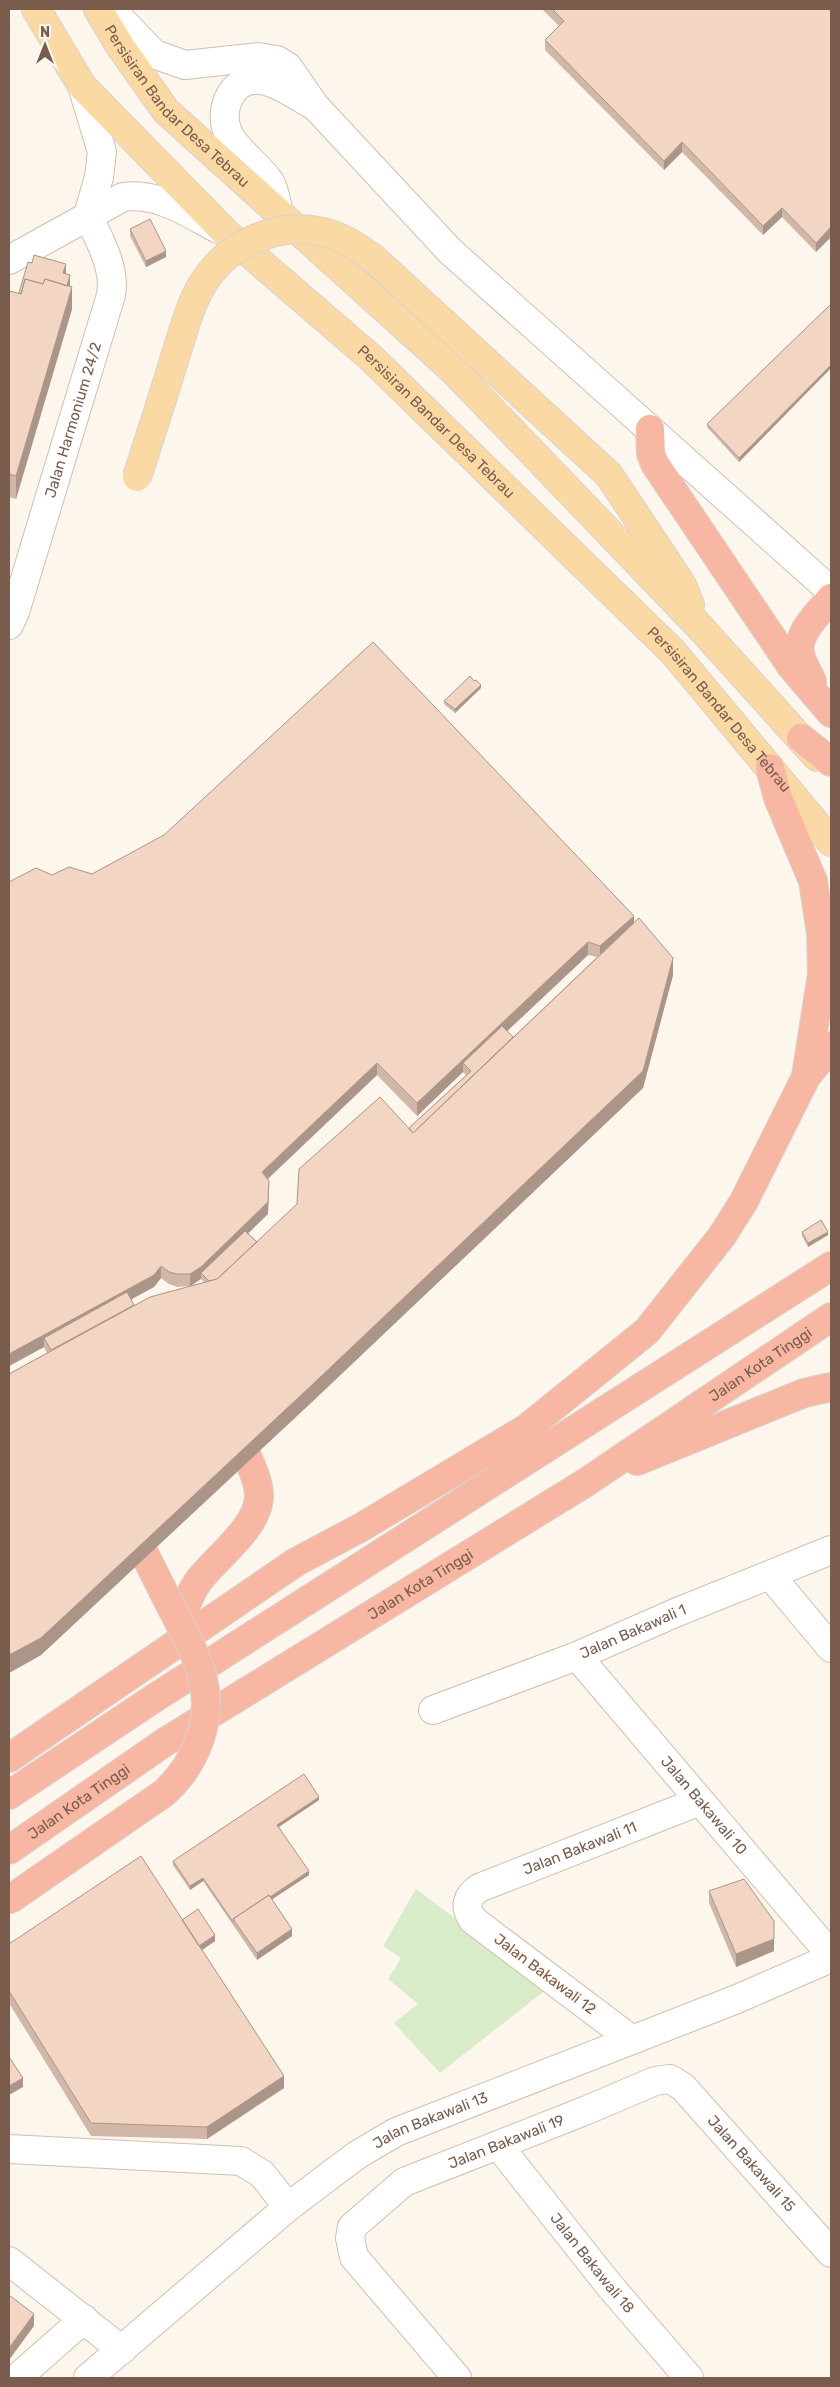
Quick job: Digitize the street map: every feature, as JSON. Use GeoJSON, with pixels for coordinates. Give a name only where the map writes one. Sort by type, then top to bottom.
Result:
{"type":"FeatureCollection","features":[{"type":"Feature","properties":{"kind":"highway"},"geometry":{"type":"LineString","coordinates":[[650,429],[651,454],[655,464],[791,666],[825,707]]}},
{"type":"Feature","properties":{"kind":"highway"},"geometry":{"type":"LineString","coordinates":[[825,707],[800,652],[800,643],[808,627],[831,598]]}},
{"type":"Feature","properties":{"kind":"highway"},"geometry":{"type":"LineString","coordinates":[[801,738],[831,762]]}},
{"type":"Feature","properties":{"kind":"highway"},"geometry":{"type":"LineString","coordinates":[[770,768],[778,798],[813,881],[821,933],[822,974],[806,1078]]}},
{"type":"Feature","properties":{"kind":"highway"},"geometry":{"type":"LineString","coordinates":[[9,1758],[296,1562],[360,1528],[527,1428],[647,1331],[722,1236],[744,1201],[806,1078],[831,1046]]}},
{"type":"Feature","properties":{"kind":"highway"},"geometry":{"type":"LineString","coordinates":[[9,1794],[153,1699],[831,1266]]}},
{"type":"Feature","properties":{"kind":"highway","name":"Jalan Kota Tinggi"},"geometry":{"type":"LineString","coordinates":[[9,1850],[165,1742],[585,1483],[831,1318]]}},
{"type":"Feature","properties":{"kind":"highway"},"geometry":{"type":"LineString","coordinates":[[585,1483],[804,1393],[831,1387]]}},
{"type":"Feature","properties":{"kind":"highway"},"geometry":{"type":"LineString","coordinates":[[179,1623],[195,1586],[244,1531],[254,1515],[259,1496],[255,1475],[247,1456]]}},
{"type":"Feature","properties":{"kind":"highway"},"geometry":{"type":"LineString","coordinates":[[153,1699],[189,1660],[304,1578],[360,1528]]}},
{"type":"Feature","properties":{"kind":"highway"},"geometry":{"type":"LineString","coordinates":[[9,1900],[164,1793],[183,1774],[192,1760],[204,1724],[205,1695],[201,1673],[179,1623],[145,1555]]}},
{"type":"Feature","properties":{"kind":"main road","name":"Persisiran Bandar Desa Tebrau"},"geometry":{"type":"LineString","coordinates":[[36,9],[82,86],[226,233],[370,357],[673,652],[831,842]]}},
{"type":"Feature","properties":{"kind":"main road","name":"Persisiran Bandar Desa Tebrau"},"geometry":{"type":"LineString","coordinates":[[98,9],[120,46],[166,111],[454,371],[698,625],[801,738],[831,775]]}},
{"type":"Feature","properties":{"kind":"main road"},"geometry":{"type":"LineString","coordinates":[[137,477],[188,315],[205,280],[219,264],[247,241],[268,233],[299,230],[330,234],[373,258],[609,475],[682,585],[698,625]]}},
{"type":"Feature","properties":{"kind":"street"},"geometry":{"type":"LineString","coordinates":[[111,9],[154,54],[185,65],[245,58],[268,58],[277,60],[288,67],[315,106],[450,251],[831,591]]}},
{"type":"Feature","properties":{"kind":"street"},"geometry":{"type":"LineString","coordinates":[[278,212],[271,184],[229,137],[225,111],[229,96],[245,81],[258,79],[275,84],[315,106]]}},
{"type":"Feature","properties":{"kind":"street"},"geometry":{"type":"LineString","coordinates":[[82,86],[102,152],[99,177],[88,215]]}},
{"type":"Feature","properties":{"kind":"street"},"geometry":{"type":"LineString","coordinates":[[9,260],[123,197],[136,195],[166,202],[226,233]]}},
{"type":"Feature","properties":{"kind":"street","name":"Jalan Harmonium 24/2"},"geometry":{"type":"LineString","coordinates":[[9,625],[15,612],[111,295],[110,267],[88,215]]}},
{"type":"Feature","properties":{"kind":"street","name":"Jalan Bakawali 1"},"geometry":{"type":"LineString","coordinates":[[433,1710],[577,1656],[675,1613],[831,1550]]}},
{"type":"Feature","properties":{"kind":"street"},"geometry":{"type":"LineString","coordinates":[[770,1575],[831,1648]]}},
{"type":"Feature","properties":{"kind":"street","name":"Jalan Bakawali 10"},"geometry":{"type":"LineString","coordinates":[[577,1656],[831,1957]]}},
{"type":"Feature","properties":{"kind":"street","name":"Jalan Bakawali 11"},"geometry":{"type":"LineString","coordinates":[[467,1903],[471,1894],[479,1888],[700,1801]]}},
{"type":"Feature","properties":{"kind":"street","name":"Jalan Bakawali 12"},"geometry":{"type":"LineString","coordinates":[[467,1903],[467,1912],[473,1920],[632,2040]]}},
{"type":"Feature","properties":{"kind":"street","name":"Jalan Bakawali 13"},"geometry":{"type":"LineString","coordinates":[[88,2378],[288,2207],[357,2154],[396,2132],[737,1999],[831,1957]]}},
{"type":"Feature","properties":{"kind":"street","name":"Jalan Bakawali 19"},"geometry":{"type":"LineString","coordinates":[[458,2378],[354,2258],[350,2238],[352,2227],[404,2182],[587,2110],[655,2080],[670,2079]]}},
{"type":"Feature","properties":{"kind":"street","name":"Jalan Bakawali 15"},"geometry":{"type":"LineString","coordinates":[[670,2079],[683,2086],[831,2254]]}},
{"type":"Feature","properties":{"kind":"street","name":"Jalan Bakawali 18"},"geometry":{"type":"LineString","coordinates":[[498,2145],[609,2285],[689,2378]]}},
{"type":"Feature","properties":{"kind":"street"},"geometry":{"type":"LineString","coordinates":[[9,2149],[241,2161],[262,2174],[288,2207]]}},
{"type":"Feature","properties":{"kind":"street"},"geometry":{"type":"LineString","coordinates":[[9,2261],[122,2350]]}},
{"type":"Feature","properties":{"kind":"street"},"geometry":{"type":"LineString","coordinates":[[17,2378],[84,2320]]}},
{"type":"Feature","properties":{"kind":"green space"},"geometry":{"type":"Polygon","coordinates":[[[416,1889],[548,1988],[440,2073],[394,2023],[418,2004],[388,1979],[401,1958],[383,1946],[416,1889]]]}},
{"type":"Feature","properties":{"kind":"building"},"geometry":{"type":"Polygon","coordinates":[[[552,9],[831,9],[831,227],[816,243],[782,208],[763,226],[682,142],[664,161],[545,40],[564,21],[552,9]]]}},
{"type":"Feature","properties":{"kind":"building"},"geometry":{"type":"Polygon","coordinates":[[[150,219],[166,251],[146,261],[130,229],[150,219]]]}},
{"type":"Feature","properties":{"kind":"building"},"geometry":{"type":"Polygon","coordinates":[[[34,255],[66,264],[63,273],[70,275],[67,286],[45,279],[43,284],[25,279],[21,294],[19,293],[28,262],[32,263],[34,255]]]}},
{"type":"Feature","properties":{"kind":"building"},"geometry":{"type":"Polygon","coordinates":[[[25,279],[43,284],[45,279],[72,287],[16,476],[9,474],[9,295],[10,291],[21,294],[25,279]]]}},
{"type":"Feature","properties":{"kind":"building"},"geometry":{"type":"Polygon","coordinates":[[[831,304],[831,365],[739,458],[707,424],[831,304]]]}},
{"type":"Feature","properties":{"kind":"building"},"geometry":{"type":"Polygon","coordinates":[[[373,642],[634,916],[600,946],[588,942],[417,1103],[377,1063],[262,1172],[269,1181],[268,1202],[201,1267],[190,1274],[177,1274],[169,1272],[161,1266],[154,1275],[9,1354],[9,882],[36,868],[52,875],[69,867],[92,874],[164,835],[373,642]]]}},
{"type":"Feature","properties":{"kind":"building"},"geometry":{"type":"Polygon","coordinates":[[[470,676],[481,685],[455,709],[444,701],[470,676]]]}},
{"type":"Feature","properties":{"kind":"building"},"geometry":{"type":"Polygon","coordinates":[[[639,918],[673,958],[643,1071],[313,1384],[41,1638],[9,1655],[9,1374],[150,1297],[217,1279],[297,1204],[299,1169],[380,1097],[413,1133],[639,918]]]}},
{"type":"Feature","properties":{"kind":"building"},"geometry":{"type":"Polygon","coordinates":[[[502,1026],[513,1037],[413,1133],[409,1128],[471,1071],[463,1063],[502,1026]]]}},
{"type":"Feature","properties":{"kind":"building"},"geometry":{"type":"Polygon","coordinates":[[[821,1220],[828,1232],[808,1243],[802,1232],[821,1220]]]}},
{"type":"Feature","properties":{"kind":"building"},"geometry":{"type":"Polygon","coordinates":[[[245,1231],[257,1242],[217,1279],[209,1281],[201,1273],[245,1231]]]}},
{"type":"Feature","properties":{"kind":"building"},"geometry":{"type":"Polygon","coordinates":[[[127,1292],[134,1305],[51,1350],[44,1338],[127,1292]]]}},
{"type":"Feature","properties":{"kind":"building"},"geometry":{"type":"Polygon","coordinates":[[[304,1774],[319,1797],[277,1825],[309,1871],[233,1919],[233,1922],[203,1878],[190,1886],[173,1861],[304,1774]]]}},
{"type":"Feature","properties":{"kind":"building"},"geometry":{"type":"Polygon","coordinates":[[[141,1856],[284,2076],[207,2127],[91,2123],[9,1991],[9,1944],[141,1856]]]}},
{"type":"Feature","properties":{"kind":"building"},"geometry":{"type":"Polygon","coordinates":[[[744,1879],[774,1921],[774,1939],[736,1954],[709,1891],[744,1879]]]}},
{"type":"Feature","properties":{"kind":"building"},"geometry":{"type":"Polygon","coordinates":[[[269,1895],[292,1929],[257,1953],[233,1919],[269,1895]]]}},
{"type":"Feature","properties":{"kind":"building"},"geometry":{"type":"Polygon","coordinates":[[[198,1909],[215,1935],[199,1946],[182,1920],[198,1909]]]}},
{"type":"Feature","properties":{"kind":"building"},"geometry":{"type":"Polygon","coordinates":[[[9,2057],[23,2078],[9,2086],[9,2057]]]}},
{"type":"Feature","properties":{"kind":"building"},"geometry":{"type":"Polygon","coordinates":[[[9,2295],[34,2314],[9,2348],[9,2295]]]}}]}
